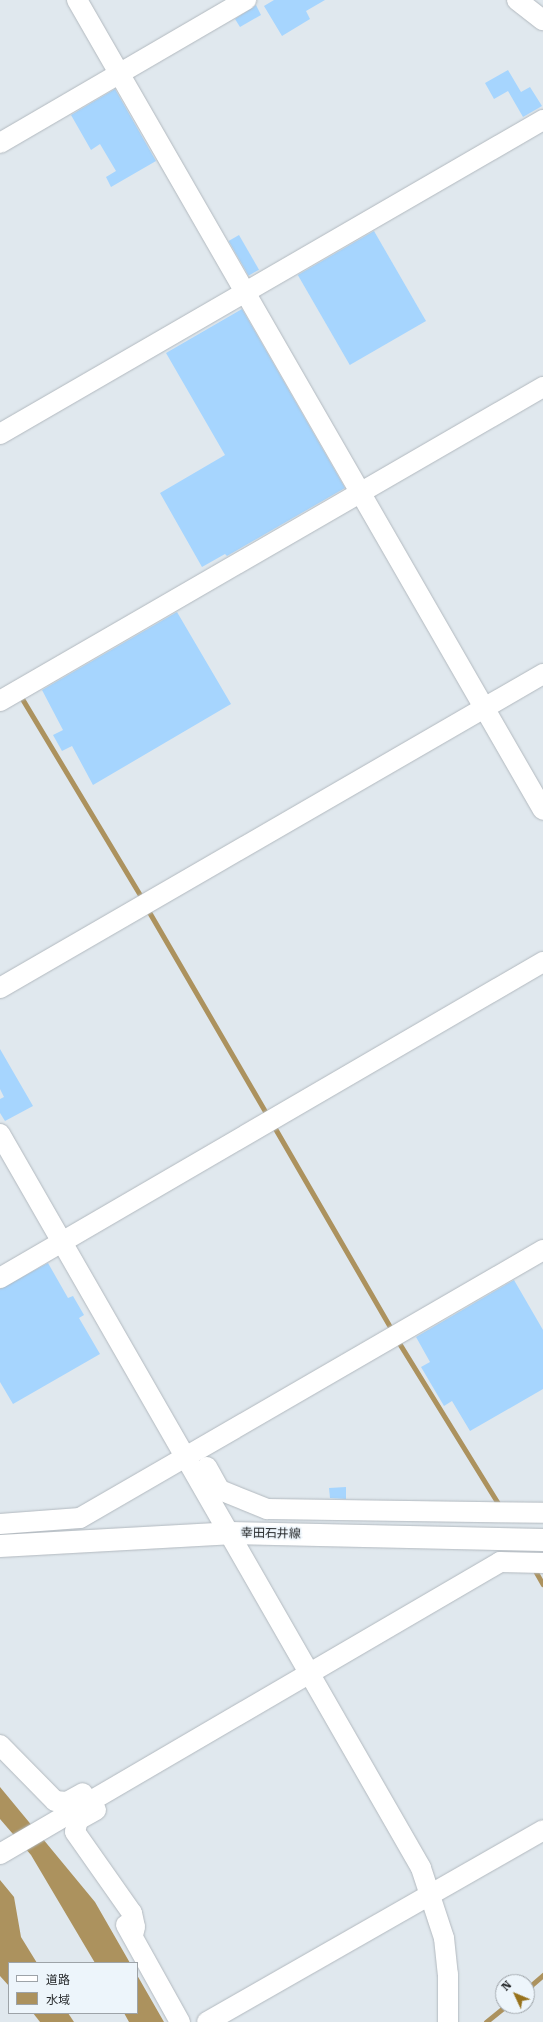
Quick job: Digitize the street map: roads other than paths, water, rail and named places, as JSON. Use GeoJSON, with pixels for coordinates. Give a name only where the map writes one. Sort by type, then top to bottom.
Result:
{"type":"FeatureCollection","features":[{"type":"Feature","properties":{"kind":"main road","name":"幸田石井線"},"geometry":{"type":"LineString","coordinates":[[0,1546],[230,1534],[543,1540]]}},
{"type":"Feature","properties":{"kind":"street"},"geometry":{"type":"LineString","coordinates":[[77,0],[543,810]]}},
{"type":"Feature","properties":{"kind":"street"},"geometry":{"type":"LineString","coordinates":[[0,143],[246,0]]}},
{"type":"Feature","properties":{"kind":"street"},"geometry":{"type":"LineString","coordinates":[[517,0],[543,20]]}},
{"type":"Feature","properties":{"kind":"street"},"geometry":{"type":"LineString","coordinates":[[0,434],[543,120]]}},
{"type":"Feature","properties":{"kind":"street"},"geometry":{"type":"LineString","coordinates":[[0,700],[543,387]]}},
{"type":"Feature","properties":{"kind":"street"},"geometry":{"type":"LineString","coordinates":[[0,988],[543,674]]}},
{"type":"Feature","properties":{"kind":"street"},"geometry":{"type":"LineString","coordinates":[[0,1278],[543,962]]}},
{"type":"Feature","properties":{"kind":"street"},"geometry":{"type":"LineString","coordinates":[[0,1134],[62,1242],[191,1453],[230,1534],[408,1842],[432,1894],[444,1938],[448,1974],[448,2022]]}},
{"type":"Feature","properties":{"kind":"street"},"geometry":{"type":"LineString","coordinates":[[0,1524],[80,1518],[543,1250]]}},
{"type":"Feature","properties":{"kind":"street"},"geometry":{"type":"LineString","coordinates":[[191,1453],[220,1490],[267,1509],[543,1513]]}},
{"type":"Feature","properties":{"kind":"street"},"geometry":{"type":"LineString","coordinates":[[2,1853],[177,1750],[311,1674],[500,1562],[543,1563]]}},
{"type":"Feature","properties":{"kind":"street"},"geometry":{"type":"LineString","coordinates":[[0,1745],[48,1797],[62,1804],[163,1746],[171,1746],[177,1750],[178,1759],[172,1766],[78,1820],[75,1825],[75,1832],[132,1913],[135,1927],[133,1935]]}},
{"type":"Feature","properties":{"kind":"street"},"geometry":{"type":"LineString","coordinates":[[0,1762],[56,1821],[133,1935],[180,2022]]}},
{"type":"Feature","properties":{"kind":"street"},"geometry":{"type":"LineString","coordinates":[[207,2022],[543,1830]]}},
{"type":"Feature","properties":{"kind":"water"},"geometry":{"type":"Polygon","coordinates":[[[0,1787],[95,1902],[129,1962],[94,1962],[31,1855],[0,1819],[0,1787]]]}},
{"type":"Feature","properties":{"kind":"water"},"geometry":{"type":"Polygon","coordinates":[[[0,1880],[14,1897],[21,1937],[36,1962],[8,1962],[8,1985],[0,1976],[0,1880]]]}},
{"type":"Feature","properties":{"kind":"water"},"geometry":{"type":"Polygon","coordinates":[[[138,1977],[164,2022],[129,2022],[125,2014],[138,2014],[138,1977]]]}},
{"type":"Feature","properties":{"kind":"water"},"geometry":{"type":"Polygon","coordinates":[[[34,2014],[69,2014],[74,2022],[40,2022],[34,2014]]]}},
{"type":"Feature","properties":{"kind":"waterway"},"geometry":{"type":"LineString","coordinates":[[22,698],[141,896]]}},
{"type":"Feature","properties":{"kind":"waterway"},"geometry":{"type":"LineString","coordinates":[[150,913],[267,1114]]}},
{"type":"Feature","properties":{"kind":"waterway"},"geometry":{"type":"LineString","coordinates":[[274,1126],[391,1328]]}},
{"type":"Feature","properties":{"kind":"waterway"},"geometry":{"type":"LineString","coordinates":[[400,1344],[500,1506]]}},
{"type":"Feature","properties":{"kind":"waterway"},"geometry":{"type":"LineString","coordinates":[[535,1570],[543,1584]]}},
{"type":"Feature","properties":{"kind":"waterway"},"geometry":{"type":"LineString","coordinates":[[535,1982],[543,1975]]}},
{"type":"Feature","properties":{"kind":"waterway"},"geometry":{"type":"LineString","coordinates":[[486,2022],[496,2014]]}}]}
